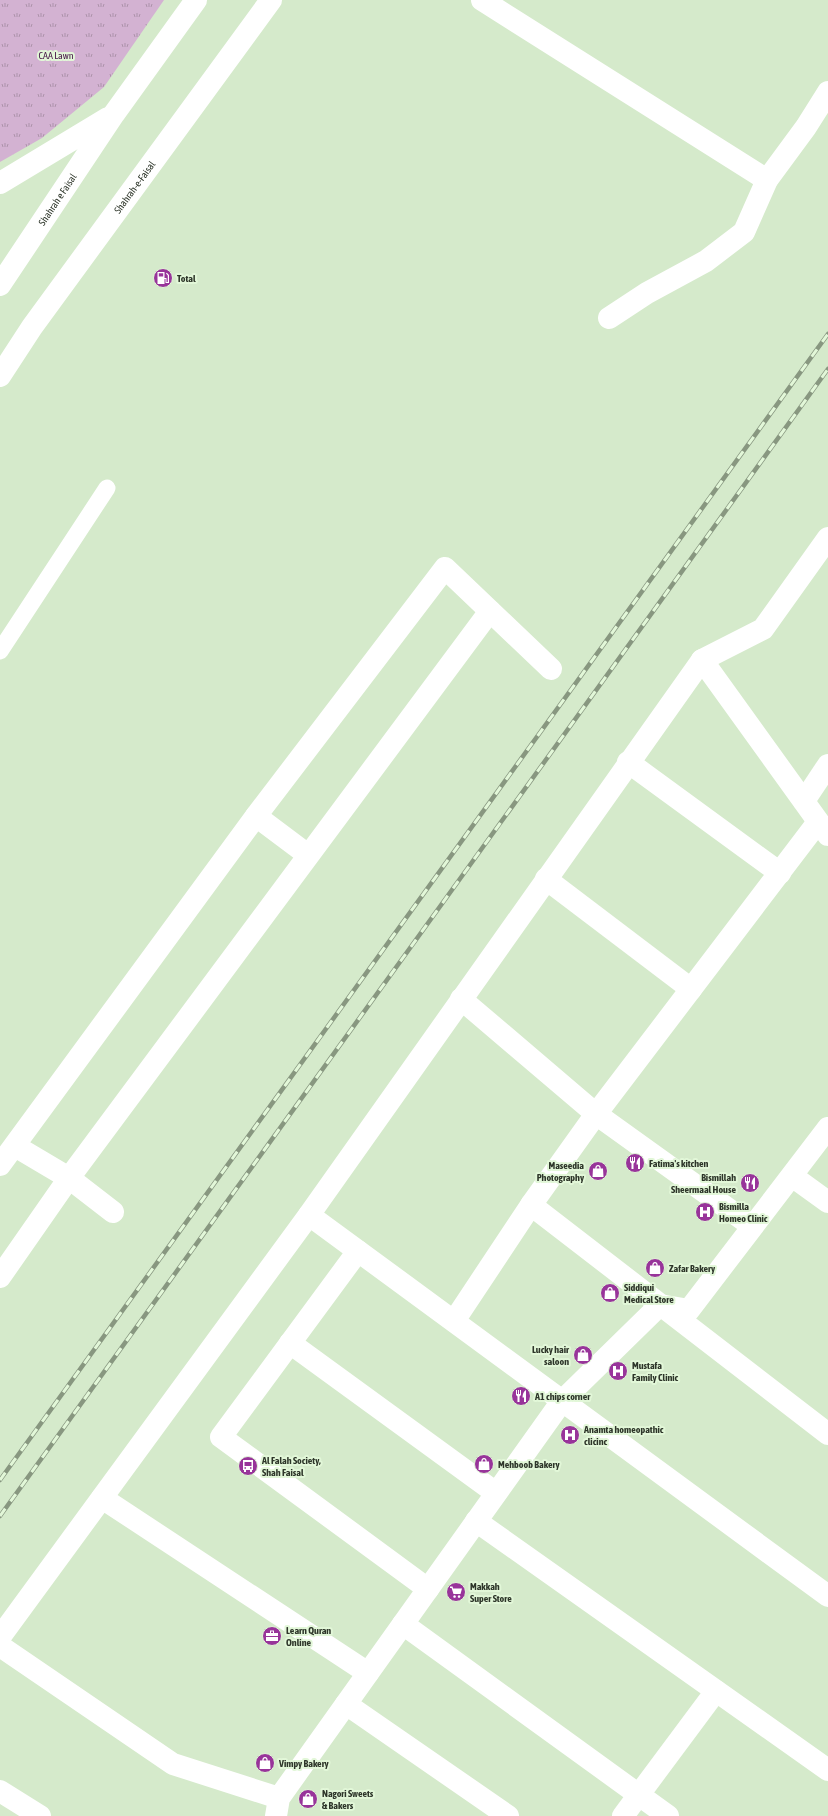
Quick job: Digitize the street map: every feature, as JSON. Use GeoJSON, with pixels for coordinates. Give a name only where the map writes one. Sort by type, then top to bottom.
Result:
{"type":"FeatureCollection","features":[{"type":"Feature","properties":{"kind":"main road"},"geometry":{"type":"LineString","coordinates":[[0,183],[114,114],[196,0]]}},
{"type":"Feature","properties":{"kind":"main road","name":"Shahrah-e-Faisal"},"geometry":{"type":"LineString","coordinates":[[0,376],[37,320],[270,0]]}},
{"type":"Feature","properties":{"kind":"main road"},"geometry":{"type":"LineString","coordinates":[[482,0],[767,180]]}},
{"type":"Feature","properties":{"kind":"main road"},"geometry":{"type":"LineString","coordinates":[[609,318],[647,293],[706,261],[744,232],[767,180],[806,127],[828,92]]}},
{"type":"Feature","properties":{"kind":"main road","name":"Shahrah e Faisal"},"geometry":{"type":"LineString","coordinates":[[0,285],[114,114]]}},
{"type":"Feature","properties":{"kind":"main road"},"geometry":{"type":"LineString","coordinates":[[0,1637],[309,1215],[628,762],[702,660],[763,629],[828,538]]}},
{"type":"Feature","properties":{"kind":"main road"},"geometry":{"type":"LineString","coordinates":[[0,1165],[256,816],[445,568],[551,669]]}},
{"type":"Feature","properties":{"kind":"main road"},"geometry":{"type":"LineString","coordinates":[[0,1278],[69,1178],[490,611]]}},
{"type":"Feature","properties":{"kind":"main road"},"geometry":{"type":"LineString","coordinates":[[454,1321],[531,1205],[596,1114],[780,873],[823,829],[702,660]]}},
{"type":"Feature","properties":{"kind":"main road"},"geometry":{"type":"LineString","coordinates":[[628,762],[780,873]]}},
{"type":"Feature","properties":{"kind":"main road"},"geometry":{"type":"LineString","coordinates":[[804,801],[828,765]]}},
{"type":"Feature","properties":{"kind":"main road"},"geometry":{"type":"LineString","coordinates":[[256,816],[308,855]]}},
{"type":"Feature","properties":{"kind":"main road"},"geometry":{"type":"LineString","coordinates":[[546,879],[691,989]]}},
{"type":"Feature","properties":{"kind":"main road"},"geometry":{"type":"LineString","coordinates":[[461,999],[596,1114],[752,1226]]}},
{"type":"Feature","properties":{"kind":"main road"},"geometry":{"type":"LineString","coordinates":[[660,1305],[689,1310],[828,1128]]}},
{"type":"Feature","properties":{"kind":"main road"},"geometry":{"type":"LineString","coordinates":[[15,1146],[69,1178],[113,1212]]}},
{"type":"Feature","properties":{"kind":"main road"},"geometry":{"type":"LineString","coordinates":[[792,1176],[828,1202]]}},
{"type":"Feature","properties":{"kind":"main road"},"geometry":{"type":"LineString","coordinates":[[531,1205],[828,1434]]}},
{"type":"Feature","properties":{"kind":"main road"},"geometry":{"type":"LineString","coordinates":[[309,1215],[828,1596]]}},
{"type":"Feature","properties":{"kind":"main road"},"geometry":{"type":"LineString","coordinates":[[358,1251],[221,1437],[428,1589]]}},
{"type":"Feature","properties":{"kind":"main road"},"geometry":{"type":"LineString","coordinates":[[0,1646],[172,1764],[278,1807],[346,1704],[562,1401],[660,1305]]}},
{"type":"Feature","properties":{"kind":"main road"},"geometry":{"type":"LineString","coordinates":[[290,1342],[496,1493]]}},
{"type":"Feature","properties":{"kind":"main road"},"geometry":{"type":"LineString","coordinates":[[102,1498],[368,1673]]}},
{"type":"Feature","properties":{"kind":"main road"},"geometry":{"type":"LineString","coordinates":[[476,1521],[828,1770]]}},
{"type":"Feature","properties":{"kind":"main road"},"geometry":{"type":"LineString","coordinates":[[403,1624],[668,1816]]}},
{"type":"Feature","properties":{"kind":"main road"},"geometry":{"type":"LineString","coordinates":[[623,1816],[716,1691]]}},
{"type":"Feature","properties":{"kind":"main road"},"geometry":{"type":"LineString","coordinates":[[346,1704],[508,1816]]}},
{"type":"Feature","properties":{"kind":"main road"},"geometry":{"type":"LineString","coordinates":[[0,1791],[40,1816]]}},
{"type":"Feature","properties":{"kind":"lane"},"geometry":{"type":"LineString","coordinates":[[0,651],[107,488]]}},
{"type":"Feature","properties":{"kind":"green space","name":"CAA Lawn"},"geometry":{"type":"Polygon","coordinates":[[[0,0],[164,0],[104,87],[42,138],[0,162],[0,0]]]}},
{"type":"Feature","properties":{"kind":"railway"},"geometry":{"type":"LineString","coordinates":[[0,1480],[828,334]]}},
{"type":"Feature","properties":{"kind":"railway"},"geometry":{"type":"LineString","coordinates":[[0,1516],[828,369]]}},
{"type":"Feature","properties":{"kind":"place","name":"Total"},"geometry":{"type":"Point","coordinates":[163,278]}},
{"type":"Feature","properties":{"kind":"place","name":"Fatima's kitchen"},"geometry":{"type":"Point","coordinates":[635,1163]}},
{"type":"Feature","properties":{"kind":"place","name":"Maseedia Photography"},"geometry":{"type":"Point","coordinates":[598,1171]}},
{"type":"Feature","properties":{"kind":"place","name":"Bismillah Sheermaal House"},"geometry":{"type":"Point","coordinates":[750,1183]}},
{"type":"Feature","properties":{"kind":"place","name":"Bismilla Homeo Clinic"},"geometry":{"type":"Point","coordinates":[705,1212]}},
{"type":"Feature","properties":{"kind":"place","name":"Zafar Bakery"},"geometry":{"type":"Point","coordinates":[655,1268]}},
{"type":"Feature","properties":{"kind":"place","name":"Siddiqui Medical Store"},"geometry":{"type":"Point","coordinates":[610,1293]}},
{"type":"Feature","properties":{"kind":"place","name":"Lucky hair saloon"},"geometry":{"type":"Point","coordinates":[583,1355]}},
{"type":"Feature","properties":{"kind":"place","name":"Mustafa Family Clinic"},"geometry":{"type":"Point","coordinates":[618,1371]}},
{"type":"Feature","properties":{"kind":"place","name":"A1 chips corner"},"geometry":{"type":"Point","coordinates":[521,1396]}},
{"type":"Feature","properties":{"kind":"place","name":"Anamta homeopathic clicinc"},"geometry":{"type":"Point","coordinates":[570,1435]}},
{"type":"Feature","properties":{"kind":"place","name":"Mehboob Bakery"},"geometry":{"type":"Point","coordinates":[484,1464]}},
{"type":"Feature","properties":{"kind":"place","name":"Al Falah Society, Shah Faisal"},"geometry":{"type":"Point","coordinates":[248,1466]}},
{"type":"Feature","properties":{"kind":"place","name":"Makkah Super Store"},"geometry":{"type":"Point","coordinates":[456,1592]}},
{"type":"Feature","properties":{"kind":"place","name":"Learn Quran Online"},"geometry":{"type":"Point","coordinates":[272,1636]}},
{"type":"Feature","properties":{"kind":"place","name":"Vimpy Bakery"},"geometry":{"type":"Point","coordinates":[265,1763]}},
{"type":"Feature","properties":{"kind":"place","name":"Nagori Sweets & Bakers"},"geometry":{"type":"Point","coordinates":[308,1799]}}]}
